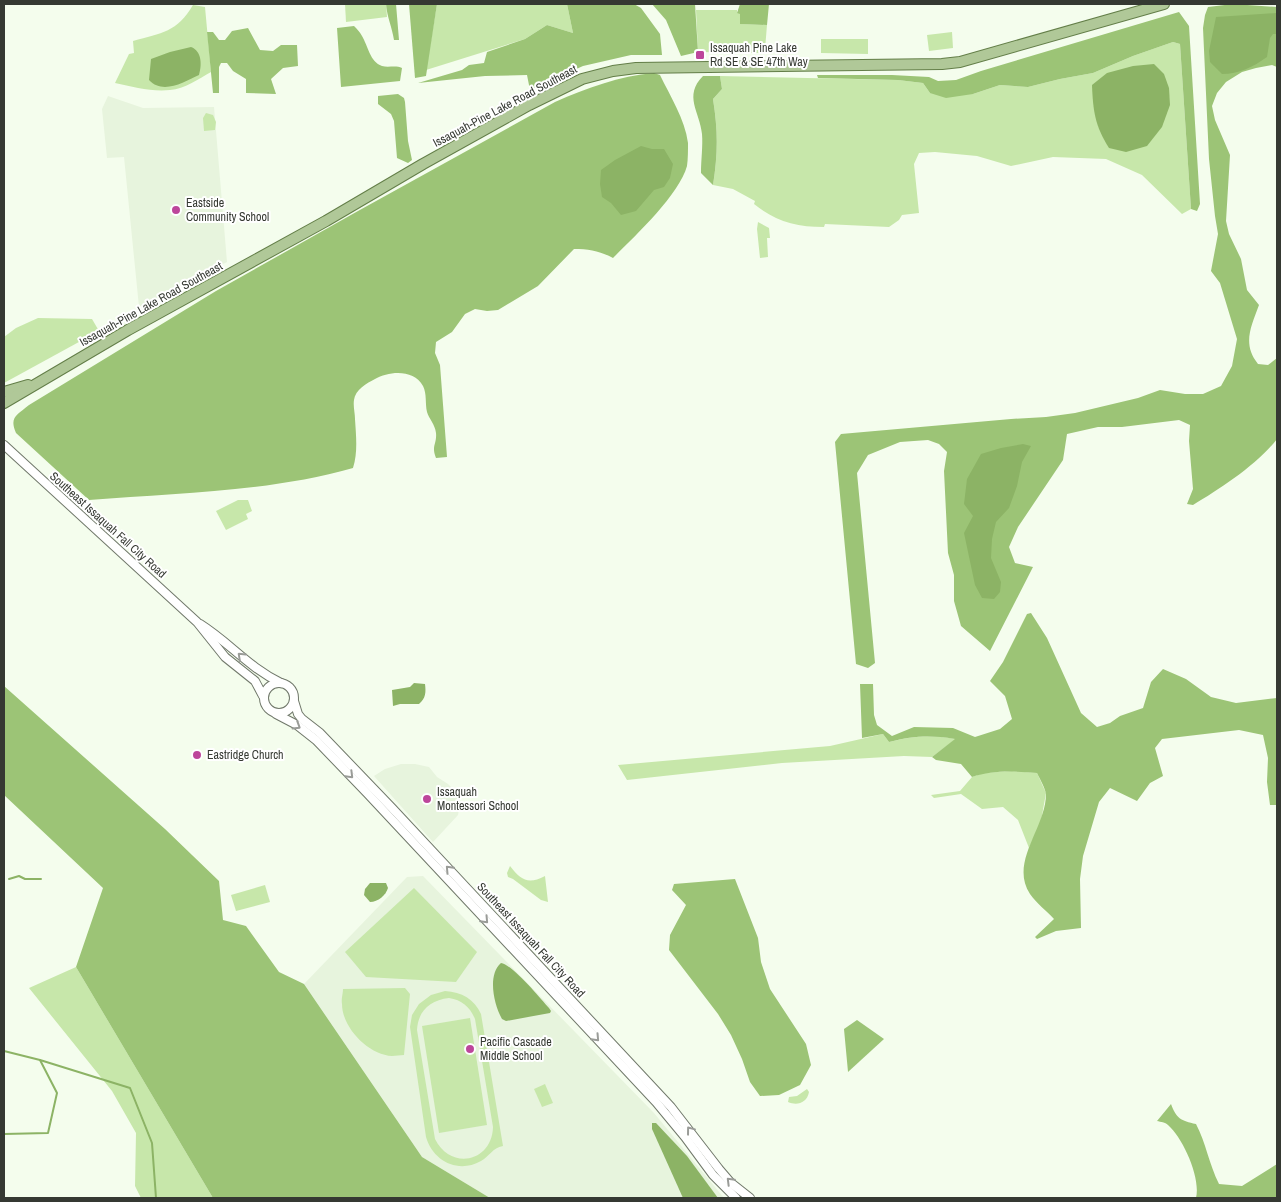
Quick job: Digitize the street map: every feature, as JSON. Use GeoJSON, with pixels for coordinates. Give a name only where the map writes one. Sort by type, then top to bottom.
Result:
{"type":"FeatureCollection","features":[{"type":"Feature","properties":{"kind":"main road","name":"Issaquah-Pine Lake Road Southeast"},"geometry":{"type":"LineString","coordinates":[[4,403],[128,330],[326,221],[423,164],[529,105],[582,79],[613,71],[636,68],[942,64],[960,62],[1164,4]]}},
{"type":"Feature","properties":{"kind":"main road"},"geometry":{"type":"LineString","coordinates":[[4,392],[41,381]]}},
{"type":"Feature","properties":{"kind":"street","name":"Southeast Issaquah Fall City Road"},"geometry":{"type":"LineString","coordinates":[[4,444],[197,622],[226,657],[255,681],[263,696]]}},
{"type":"Feature","properties":{"kind":"street","name":"Southeast Issaquah Fall City Road"},"geometry":{"type":"LineString","coordinates":[[197,622],[219,636],[255,668],[281,683]]}},
{"type":"Feature","properties":{"kind":"street"},"geometry":{"type":"LineString","coordinates":[[281,683],[290,688],[294,701],[287,711],[276,714],[267,709],[263,696],[271,685],[281,683]]}},
{"type":"Feature","properties":{"kind":"street","name":"Southeast Issaquah Fall City Road"},"geometry":{"type":"LineString","coordinates":[[294,701],[298,714],[302,719],[320,733],[372,786],[671,1106],[731,1183],[750,1198]]}},
{"type":"Feature","properties":{"kind":"street","name":"Southeast Issaquah Fall City Road"},"geometry":{"type":"LineString","coordinates":[[276,714],[311,736],[367,793],[656,1102],[686,1137],[713,1175],[736,1198]]}},
{"type":"Feature","properties":{"kind":"shaded area"},"geometry":{"type":"Polygon","coordinates":[[[345,4],[386,4],[387,17],[346,22],[345,4]]]}},
{"type":"Feature","properties":{"kind":"shaded area"},"geometry":{"type":"Polygon","coordinates":[[[386,4],[396,4],[399,40],[394,40],[386,4]]]}},
{"type":"Feature","properties":{"kind":"shaded area"},"geometry":{"type":"Polygon","coordinates":[[[409,4],[437,4],[426,76],[415,78],[409,4]]]}},
{"type":"Feature","properties":{"kind":"shaded area"},"geometry":{"type":"Polygon","coordinates":[[[437,4],[567,4],[573,33],[547,25],[525,39],[426,70],[437,4]]]}},
{"type":"Feature","properties":{"kind":"shaded area"},"geometry":{"type":"Polygon","coordinates":[[[567,4],[634,4],[641,8],[660,34],[662,55],[631,55],[583,66],[530,90],[527,75],[485,76],[418,83],[462,70],[469,65],[484,63],[487,52],[525,39],[547,25],[573,33],[567,4]]]}},
{"type":"Feature","properties":{"kind":"shaded area"},"geometry":{"type":"Polygon","coordinates":[[[652,4],[695,4],[698,52],[681,56],[666,20],[652,4]]]}},
{"type":"Feature","properties":{"kind":"shaded area"},"geometry":{"type":"Polygon","coordinates":[[[740,4],[769,4],[767,25],[740,24],[740,14],[737,13],[740,4]]]}},
{"type":"Feature","properties":{"kind":"shaded area"},"geometry":{"type":"Polygon","coordinates":[[[1233,4],[1277,7],[1277,67],[1272,65],[1242,72],[1226,82],[1217,93],[1212,106],[1215,120],[1230,155],[1226,221],[1229,234],[1241,259],[1247,290],[1259,305],[1250,335],[1250,349],[1258,364],[1268,365],[1277,358],[1277,439],[1249,467],[1193,505],[1187,504],[1193,489],[1189,441],[1190,425],[1179,420],[1122,427],[1098,427],[1067,434],[1063,460],[1018,527],[1009,547],[1015,563],[1033,567],[990,651],[961,626],[954,601],[954,575],[948,553],[944,471],[947,452],[939,444],[928,440],[900,442],[868,455],[857,473],[875,663],[868,668],[856,664],[835,442],[841,434],[1046,417],[1075,413],[1138,398],[1160,390],[1185,394],[1203,394],[1221,386],[1232,366],[1237,339],[1220,283],[1211,271],[1218,234],[1209,159],[1203,28],[1208,7],[1233,4]]]}},
{"type":"Feature","properties":{"kind":"shaded area"},"geometry":{"type":"Polygon","coordinates":[[[193,5],[205,7],[211,72],[186,86],[170,90],[149,90],[115,83],[129,54],[134,53],[133,41],[161,33],[175,26],[193,5]]]}},
{"type":"Feature","properties":{"kind":"shaded area"},"geometry":{"type":"Polygon","coordinates":[[[696,10],[737,10],[737,13],[740,13],[741,24],[767,25],[765,49],[760,53],[698,52],[696,10]]]}},
{"type":"Feature","properties":{"kind":"shaded area"},"geometry":{"type":"Polygon","coordinates":[[[1179,12],[1189,26],[1200,204],[1197,211],[1191,209],[1180,44],[1173,42],[1093,73],[1028,87],[1000,85],[973,94],[946,98],[930,93],[923,83],[898,80],[818,78],[817,75],[892,75],[929,77],[938,81],[956,80],[1179,12]]]}},
{"type":"Feature","properties":{"kind":"shaded area"},"geometry":{"type":"Polygon","coordinates":[[[1277,13],[1277,34],[1273,34],[1270,38],[1267,57],[1246,69],[1228,74],[1222,74],[1210,62],[1209,51],[1216,17],[1277,13]]]}},
{"type":"Feature","properties":{"kind":"shaded area"},"geometry":{"type":"Polygon","coordinates":[[[354,26],[378,64],[384,67],[402,68],[400,81],[341,87],[337,28],[354,26]]]}},
{"type":"Feature","properties":{"kind":"shaded area"},"geometry":{"type":"Polygon","coordinates":[[[248,28],[260,50],[273,51],[281,45],[297,45],[298,66],[283,68],[271,79],[276,94],[246,93],[246,79],[233,71],[227,63],[221,63],[219,67],[219,93],[213,93],[207,32],[213,32],[219,40],[225,40],[232,31],[248,28]]]}},
{"type":"Feature","properties":{"kind":"shaded area"},"geometry":{"type":"Polygon","coordinates":[[[952,32],[953,48],[929,51],[927,35],[952,32]]]}},
{"type":"Feature","properties":{"kind":"shaded area"},"geometry":{"type":"Polygon","coordinates":[[[821,39],[868,39],[868,54],[821,53],[821,39]]]}},
{"type":"Feature","properties":{"kind":"shaded area"},"geometry":{"type":"Polygon","coordinates":[[[1173,42],[1180,44],[1191,209],[1182,214],[1142,175],[1106,159],[1053,157],[1011,166],[977,156],[935,152],[919,153],[914,164],[919,213],[902,215],[899,220],[889,227],[825,224],[824,227],[814,227],[786,222],[770,215],[754,204],[755,201],[733,189],[713,185],[717,142],[713,99],[722,89],[720,76],[898,80],[923,83],[930,93],[973,94],[1000,85],[1028,87],[1093,73],[1173,42]]]}},
{"type":"Feature","properties":{"kind":"shaded area"},"geometry":{"type":"Polygon","coordinates":[[[191,47],[199,55],[201,67],[199,75],[180,84],[167,87],[161,87],[149,80],[151,59],[191,47]]]}},
{"type":"Feature","properties":{"kind":"shaded area"},"geometry":{"type":"Polygon","coordinates":[[[1154,64],[1164,74],[1169,88],[1170,105],[1162,127],[1147,146],[1126,152],[1109,148],[1096,118],[1092,85],[1107,73],[1133,66],[1154,64]]]}},
{"type":"Feature","properties":{"kind":"shaded area"},"geometry":{"type":"Polygon","coordinates":[[[654,73],[660,75],[677,108],[684,125],[688,143],[687,166],[675,190],[655,215],[613,258],[594,251],[574,249],[538,286],[498,310],[475,309],[465,314],[452,332],[436,342],[435,353],[440,365],[447,457],[436,458],[434,448],[436,433],[427,412],[423,386],[414,377],[401,373],[387,374],[375,379],[362,387],[355,396],[356,450],[353,468],[289,482],[222,490],[89,500],[16,433],[13,423],[15,417],[29,405],[216,291],[555,102],[603,83],[654,73]]]}},
{"type":"Feature","properties":{"kind":"shaded area"},"geometry":{"type":"Polygon","coordinates":[[[703,76],[720,76],[722,89],[713,99],[717,142],[713,185],[701,173],[702,134],[693,97],[697,83],[703,76]]]}},
{"type":"Feature","properties":{"kind":"shaded area"},"geometry":{"type":"Polygon","coordinates":[[[398,94],[404,98],[405,102],[408,141],[412,160],[408,163],[397,158],[394,121],[391,114],[378,104],[378,96],[398,94]]]}},
{"type":"Feature","properties":{"kind":"shaded area","name":"Eastside Community School"},"geometry":{"type":"Polygon","coordinates":[[[108,96],[143,108],[214,107],[227,262],[139,307],[124,157],[107,158],[102,109],[108,96]]]}},
{"type":"Feature","properties":{"kind":"shaded area"},"geometry":{"type":"Polygon","coordinates":[[[206,113],[213,115],[216,122],[215,130],[204,131],[203,118],[206,113]]]}},
{"type":"Feature","properties":{"kind":"shaded area"},"geometry":{"type":"Polygon","coordinates":[[[641,146],[652,149],[664,149],[673,164],[670,178],[664,187],[654,190],[636,211],[621,215],[611,203],[602,197],[600,184],[601,170],[641,146]]]}},
{"type":"Feature","properties":{"kind":"shaded area"},"geometry":{"type":"Polygon","coordinates":[[[758,222],[769,228],[770,238],[767,238],[768,257],[760,258],[758,222]]]}},
{"type":"Feature","properties":{"kind":"shaded area"},"geometry":{"type":"Polygon","coordinates":[[[38,318],[92,319],[99,331],[4,383],[4,337],[16,328],[38,318]]]}},
{"type":"Feature","properties":{"kind":"shaded area"},"geometry":{"type":"Polygon","coordinates":[[[1023,444],[1031,446],[1022,462],[1017,486],[1009,508],[996,522],[992,539],[991,558],[1001,582],[1000,592],[994,599],[982,598],[975,585],[964,533],[973,516],[964,504],[967,479],[981,454],[1023,444]]]}},
{"type":"Feature","properties":{"kind":"shaded area"},"geometry":{"type":"Polygon","coordinates":[[[238,500],[248,500],[252,511],[246,514],[248,519],[226,530],[216,511],[238,500]]]}},
{"type":"Feature","properties":{"kind":"shaded area"},"geometry":{"type":"Polygon","coordinates":[[[1031,613],[1047,638],[1081,713],[1097,727],[1143,708],[1151,682],[1163,669],[1186,679],[1211,697],[1236,703],[1277,698],[1276,805],[1270,805],[1267,782],[1268,758],[1263,735],[1239,730],[1162,739],[1155,748],[1163,776],[1150,783],[1137,801],[1110,788],[1099,802],[1083,856],[1080,879],[1081,928],[1056,931],[1037,939],[1035,937],[1054,919],[1032,897],[1025,882],[1026,857],[1041,819],[1046,794],[1037,773],[1004,772],[972,777],[961,764],[936,760],[932,757],[955,739],[922,737],[889,742],[883,734],[862,738],[860,684],[873,684],[874,715],[877,725],[892,736],[914,727],[953,728],[975,737],[1000,729],[1012,719],[1005,696],[990,681],[1003,662],[1027,614],[1031,613]]]}},
{"type":"Feature","properties":{"kind":"shaded area"},"geometry":{"type":"Polygon","coordinates":[[[414,683],[425,684],[425,695],[421,702],[419,704],[393,706],[392,690],[410,687],[414,683]]]}},
{"type":"Feature","properties":{"kind":"shaded area"},"geometry":{"type":"Polygon","coordinates":[[[4,686],[165,829],[219,881],[223,920],[246,926],[279,972],[304,984],[422,1157],[490,1198],[213,1198],[76,967],[103,888],[4,795],[4,686]]]}},
{"type":"Feature","properties":{"kind":"shaded area"},"geometry":{"type":"Polygon","coordinates":[[[883,734],[889,742],[922,737],[956,739],[932,757],[904,756],[782,763],[627,780],[618,765],[830,746],[883,734]]]}},
{"type":"Feature","properties":{"kind":"shaded area","name":"Issaquah Montessori School"},"geometry":{"type":"Polygon","coordinates":[[[401,764],[429,767],[437,777],[458,794],[460,804],[458,815],[433,842],[374,776],[385,769],[401,764]]]}},
{"type":"Feature","properties":{"kind":"shaded area"},"geometry":{"type":"Polygon","coordinates":[[[1012,771],[1037,773],[1046,793],[1041,821],[1029,848],[1018,820],[1003,807],[982,809],[961,794],[934,798],[931,795],[960,791],[972,777],[983,773],[1012,771]]]}},
{"type":"Feature","properties":{"kind":"shaded area"},"geometry":{"type":"Polygon","coordinates":[[[510,866],[525,880],[539,879],[545,876],[548,902],[541,900],[508,877],[507,873],[510,866]]]}},
{"type":"Feature","properties":{"kind":"shaded area","name":"Pacific Cascade Middle School"},"geometry":{"type":"Polygon","coordinates":[[[423,876],[654,1113],[724,1198],[490,1198],[422,1157],[304,984],[407,877],[423,876]]]}},
{"type":"Feature","properties":{"kind":"shaded area"},"geometry":{"type":"Polygon","coordinates":[[[735,879],[758,938],[761,962],[770,989],[806,1044],[811,1065],[800,1085],[779,1095],[760,1096],[750,1082],[731,1035],[718,1014],[669,950],[670,935],[686,905],[672,890],[674,884],[735,879]]]}},
{"type":"Feature","properties":{"kind":"shaded area"},"geometry":{"type":"Polygon","coordinates":[[[370,883],[386,883],[388,888],[381,898],[370,902],[364,895],[365,889],[370,883]]]}},
{"type":"Feature","properties":{"kind":"shaded area"},"geometry":{"type":"Polygon","coordinates":[[[265,885],[270,902],[236,911],[231,895],[265,885]]]}},
{"type":"Feature","properties":{"kind":"shaded area"},"geometry":{"type":"Polygon","coordinates":[[[414,888],[477,952],[456,982],[366,977],[345,952],[414,888]]]}},
{"type":"Feature","properties":{"kind":"shaded area"},"geometry":{"type":"Polygon","coordinates":[[[501,963],[512,969],[526,982],[549,1008],[550,1013],[506,1021],[502,1019],[496,1006],[493,990],[494,975],[501,963]]]}},
{"type":"Feature","properties":{"kind":"shaded area"},"geometry":{"type":"Polygon","coordinates":[[[76,967],[213,1198],[141,1198],[135,1186],[136,1133],[112,1091],[29,988],[76,967]]]}},
{"type":"Feature","properties":{"kind":"shaded area"},"geometry":{"type":"Polygon","coordinates":[[[405,988],[410,994],[404,1055],[392,1056],[374,1051],[358,1039],[347,1022],[343,1013],[343,989],[405,988]]]}},
{"type":"Feature","properties":{"kind":"shaded area"},"geometry":{"type":"Polygon","coordinates":[[[445,991],[457,993],[471,1000],[481,1014],[503,1146],[496,1148],[484,1159],[472,1165],[455,1165],[440,1159],[434,1153],[426,1137],[410,1027],[412,1015],[419,1004],[431,995],[445,991]],[[449,998],[436,1001],[426,1008],[420,1017],[417,1030],[435,1139],[442,1149],[451,1156],[470,1158],[478,1155],[486,1148],[491,1139],[493,1127],[475,1019],[465,1005],[458,1000],[449,998]]]}},
{"type":"Feature","properties":{"kind":"shaded area"},"geometry":{"type":"Polygon","coordinates":[[[470,1018],[487,1125],[439,1133],[422,1026],[470,1018]]]}},
{"type":"Feature","properties":{"kind":"shaded area"},"geometry":{"type":"Polygon","coordinates":[[[857,1020],[884,1039],[848,1072],[844,1029],[857,1020]]]}},
{"type":"Feature","properties":{"kind":"shaded area"},"geometry":{"type":"Polygon","coordinates":[[[545,1084],[553,1103],[542,1107],[534,1089],[545,1084]]]}},
{"type":"Feature","properties":{"kind":"shaded area"},"geometry":{"type":"Polygon","coordinates":[[[807,1089],[809,1092],[808,1096],[804,1101],[801,1103],[788,1102],[789,1097],[797,1096],[807,1089]]]}},
{"type":"Feature","properties":{"kind":"shaded area"},"geometry":{"type":"Polygon","coordinates":[[[1171,1104],[1175,1113],[1180,1118],[1186,1122],[1196,1124],[1219,1184],[1242,1186],[1277,1164],[1277,1198],[1196,1198],[1196,1180],[1185,1149],[1168,1125],[1157,1121],[1171,1104]]]}},
{"type":"Feature","properties":{"kind":"shaded area"},"geometry":{"type":"Polygon","coordinates":[[[652,1123],[656,1123],[687,1156],[718,1198],[683,1198],[652,1129],[652,1123]]]}},
{"type":"Feature","properties":{"kind":"waterway"},"geometry":{"type":"LineString","coordinates":[[9,879],[19,876],[25,879],[41,879]]}},
{"type":"Feature","properties":{"kind":"waterway"},"geometry":{"type":"LineString","coordinates":[[4,1051],[40,1060],[130,1088],[152,1143],[156,1198]]}},
{"type":"Feature","properties":{"kind":"waterway"},"geometry":{"type":"LineString","coordinates":[[4,1134],[48,1133],[57,1093],[40,1060]]}},
{"type":"Feature","properties":{"kind":"place","name":"Issaquah Pine Lake Rd SE & SE 47th Way"},"geometry":{"type":"Point","coordinates":[700,55]}},
{"type":"Feature","properties":{"kind":"place","name":"Eastside Community School"},"geometry":{"type":"Point","coordinates":[176,210]}},
{"type":"Feature","properties":{"kind":"place","name":"Eastridge Church"},"geometry":{"type":"Point","coordinates":[197,755]}},
{"type":"Feature","properties":{"kind":"place","name":"Issaquah Montessori School"},"geometry":{"type":"Point","coordinates":[427,799]}},
{"type":"Feature","properties":{"kind":"place","name":"Pacific Cascade Middle School"},"geometry":{"type":"Point","coordinates":[470,1049]}}]}
